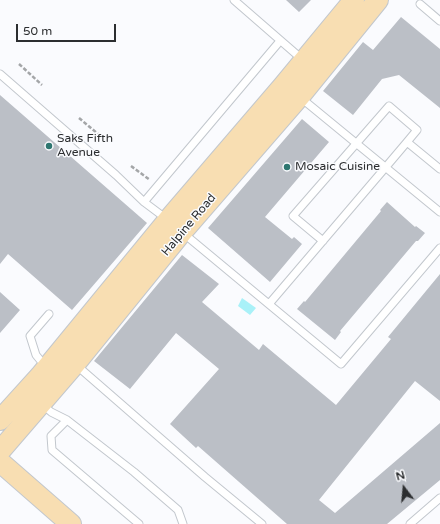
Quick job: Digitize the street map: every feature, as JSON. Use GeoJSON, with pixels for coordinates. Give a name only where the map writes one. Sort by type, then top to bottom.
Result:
{"type":"FeatureCollection","features":[{"type":"Feature","properties":{"kind":"street","name":"Halpine Road"},"geometry":{"type":"LineString","coordinates":[[0,451],[74,364],[175,226],[303,60],[354,0]]}},
{"type":"Feature","properties":{"kind":"street","name":"Halpine Road"},"geometry":{"type":"LineString","coordinates":[[0,420],[175,226],[300,96],[378,0]]}},
{"type":"Feature","properties":{"kind":"street"},"geometry":{"type":"LineString","coordinates":[[0,462],[71,524]]}},
{"type":"Feature","properties":{"kind":"lane"},"geometry":{"type":"LineString","coordinates":[[234,0],[303,60]]}},
{"type":"Feature","properties":{"kind":"lane"},"geometry":{"type":"LineString","coordinates":[[420,4],[440,21]]}},
{"type":"Feature","properties":{"kind":"lane"},"geometry":{"type":"LineString","coordinates":[[144,202],[280,40]]}},
{"type":"Feature","properties":{"kind":"lane"},"geometry":{"type":"LineString","coordinates":[[0,74],[116,175],[144,202],[341,364],[440,248]]}},
{"type":"Feature","properties":{"kind":"lane"},"geometry":{"type":"LineString","coordinates":[[300,96],[356,144],[440,212]]}},
{"type":"Feature","properties":{"kind":"lane"},"geometry":{"type":"LineString","coordinates":[[269,304],[323,241],[417,130],[389,106],[293,216],[323,241]]}},
{"type":"Feature","properties":{"kind":"lane"},"geometry":{"type":"LineString","coordinates":[[407,142],[440,169]]}},
{"type":"Feature","properties":{"kind":"lane"},"geometry":{"type":"LineString","coordinates":[[46,368],[36,355],[30,336],[49,314]]}},
{"type":"Feature","properties":{"kind":"lane"},"geometry":{"type":"LineString","coordinates":[[74,364],[262,524]]}},
{"type":"Feature","properties":{"kind":"lane"},"geometry":{"type":"LineString","coordinates":[[41,404],[51,412],[67,420],[134,472],[178,510],[183,524]]}},
{"type":"Feature","properties":{"kind":"lane"},"geometry":{"type":"LineString","coordinates":[[67,420],[51,436],[52,450],[139,524]]}},
{"type":"Feature","properties":{"kind":"lane"},"geometry":{"type":"LineString","coordinates":[[410,524],[440,498]]}},
{"type":"Feature","properties":{"kind":"path"},"geometry":{"type":"LineString","coordinates":[[19,64],[42,85]]}},
{"type":"Feature","properties":{"kind":"path"},"geometry":{"type":"LineString","coordinates":[[79,118],[104,139]]}},
{"type":"Feature","properties":{"kind":"path"},"geometry":{"type":"LineString","coordinates":[[131,166],[158,186]]}},
{"type":"Feature","properties":{"kind":"water"},"geometry":{"type":"Polygon","coordinates":[[[242,298],[256,308],[250,315],[238,306],[242,298]]]}},
{"type":"Feature","properties":{"kind":"building"},"geometry":{"type":"Polygon","coordinates":[[[286,0],[311,0],[299,12],[286,0]]]}},
{"type":"Feature","properties":{"kind":"building"},"geometry":{"type":"Polygon","coordinates":[[[401,17],[440,49],[440,108],[399,75],[382,79],[353,115],[323,91],[363,42],[373,50],[401,17]]]}},
{"type":"Feature","properties":{"kind":"building"},"geometry":{"type":"Polygon","coordinates":[[[0,95],[147,223],[72,310],[8,254],[0,264],[0,95]]]}},
{"type":"Feature","properties":{"kind":"building"},"geometry":{"type":"Polygon","coordinates":[[[302,119],[329,142],[265,217],[292,239],[294,237],[302,244],[270,282],[208,228],[302,119]]]}},
{"type":"Feature","properties":{"kind":"building"},"geometry":{"type":"Polygon","coordinates":[[[387,202],[415,227],[416,226],[425,233],[418,241],[416,241],[340,331],[341,332],[335,340],[297,309],[304,301],[305,302],[387,202]]]}},
{"type":"Feature","properties":{"kind":"building"},"geometry":{"type":"Polygon","coordinates":[[[182,255],[219,284],[202,302],[259,350],[263,344],[336,405],[391,339],[388,337],[440,274],[440,401],[415,381],[319,500],[335,513],[440,423],[440,480],[387,524],[287,524],[198,446],[196,448],[170,424],[219,369],[176,333],[130,389],[94,361],[182,255]]]}},
{"type":"Feature","properties":{"kind":"building"},"geometry":{"type":"Polygon","coordinates":[[[0,292],[20,310],[0,333],[0,292]]]}},
{"type":"Feature","properties":{"kind":"place","name":"Saks Fifth Avenue"},"geometry":{"type":"Point","coordinates":[49,146]}},
{"type":"Feature","properties":{"kind":"place","name":"Mosaic Cuisine"},"geometry":{"type":"Point","coordinates":[287,167]}}]}
